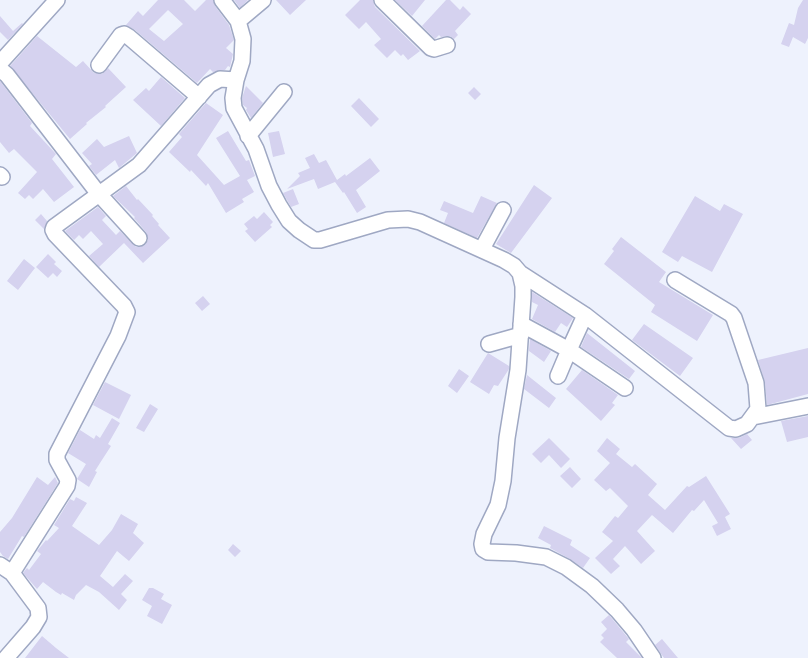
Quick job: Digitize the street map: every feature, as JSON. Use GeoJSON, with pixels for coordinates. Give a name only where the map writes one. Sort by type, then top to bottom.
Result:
{"type":"FeatureCollection","features":[{"type":"Feature","properties":{"kind":"street"},"geometry":{"type":"LineString","coordinates":[[0,63],[57,0]]}},
{"type":"Feature","properties":{"kind":"street"},"geometry":{"type":"LineString","coordinates":[[222,0],[238,21],[243,39],[242,62],[233,98],[234,108],[238,119],[256,150],[269,186],[279,205],[289,221],[305,235],[314,240],[320,240],[395,219],[420,222],[482,249],[509,263],[520,273],[585,315],[655,368],[729,428],[736,429],[741,427],[753,417],[758,409],[756,383],[734,318],[731,314],[675,280]]}},
{"type":"Feature","properties":{"kind":"street"},"geometry":{"type":"LineString","coordinates":[[238,21],[263,0]]}},
{"type":"Feature","properties":{"kind":"street"},"geometry":{"type":"LineString","coordinates":[[382,0],[431,48],[434,49],[447,45]]}},
{"type":"Feature","properties":{"kind":"street"},"geometry":{"type":"LineString","coordinates":[[99,65],[121,35],[124,34],[199,97]]}},
{"type":"Feature","properties":{"kind":"street"},"geometry":{"type":"LineString","coordinates":[[0,69],[13,83],[98,193],[139,238]]}},
{"type":"Feature","properties":{"kind":"street"},"geometry":{"type":"LineString","coordinates":[[8,657],[39,617],[38,608],[6,569],[67,486],[68,480],[57,460],[57,454],[118,336],[127,312],[124,306],[55,234],[54,227],[98,193],[139,165],[208,85],[220,79],[236,80]]}},
{"type":"Feature","properties":{"kind":"street"},"geometry":{"type":"LineString","coordinates":[[248,136],[284,92]]}},
{"type":"Feature","properties":{"kind":"street"},"geometry":{"type":"LineString","coordinates":[[482,249],[503,210]]}},
{"type":"Feature","properties":{"kind":"street"},"geometry":{"type":"LineString","coordinates":[[520,273],[523,286],[518,370],[506,438],[503,481],[498,505],[484,534],[483,548],[488,552],[546,557],[566,567],[592,586],[617,610],[634,630],[653,658]]}},
{"type":"Feature","properties":{"kind":"street"},"geometry":{"type":"LineString","coordinates":[[558,376],[585,315]]}},
{"type":"Feature","properties":{"kind":"street"},"geometry":{"type":"LineString","coordinates":[[489,344],[521,330],[569,350],[625,388]]}},
{"type":"Feature","properties":{"kind":"street"},"geometry":{"type":"LineString","coordinates":[[753,417],[808,406]]}},
{"type":"Feature","properties":{"kind":"building"},"geometry":{"type":"Polygon","coordinates":[[[158,0],[184,0],[195,11],[206,0],[213,0],[215,6],[229,25],[234,40],[226,48],[233,54],[230,67],[228,66],[225,70],[213,72],[210,69],[197,83],[135,30],[126,25],[138,11],[143,16],[158,0]],[[168,10],[149,29],[164,41],[183,24],[168,10]]]}},
{"type":"Feature","properties":{"kind":"building"},"geometry":{"type":"Polygon","coordinates":[[[234,0],[248,0],[240,8],[234,0]]]}},
{"type":"Feature","properties":{"kind":"building"},"geometry":{"type":"Polygon","coordinates":[[[276,0],[306,0],[290,15],[276,0]]]}},
{"type":"Feature","properties":{"kind":"building"},"geometry":{"type":"Polygon","coordinates":[[[360,0],[373,0],[375,7],[420,51],[408,60],[403,54],[401,56],[395,50],[387,58],[374,45],[381,39],[366,22],[359,29],[345,15],[360,0]]]}},
{"type":"Feature","properties":{"kind":"building"},"geometry":{"type":"Polygon","coordinates":[[[395,0],[425,0],[412,16],[395,0]]]}},
{"type":"Feature","properties":{"kind":"building"},"geometry":{"type":"Polygon","coordinates":[[[446,0],[450,0],[460,10],[463,6],[471,14],[455,31],[458,35],[454,39],[450,36],[441,37],[439,35],[435,39],[422,26],[446,0]]]}},
{"type":"Feature","properties":{"kind":"building"},"geometry":{"type":"Polygon","coordinates":[[[803,0],[808,0],[808,38],[805,44],[793,37],[789,47],[781,44],[789,23],[794,25],[798,8],[803,0]]]}},
{"type":"Feature","properties":{"kind":"building"},"geometry":{"type":"Polygon","coordinates":[[[0,16],[13,31],[23,24],[8,40],[0,32],[0,16]]]}},
{"type":"Feature","properties":{"kind":"building"},"geometry":{"type":"Polygon","coordinates":[[[37,36],[76,67],[83,61],[94,73],[102,74],[108,68],[126,87],[70,139],[10,66],[37,36]]]}},
{"type":"Feature","properties":{"kind":"building"},"geometry":{"type":"Polygon","coordinates":[[[161,77],[185,98],[161,126],[133,100],[146,88],[149,91],[161,77]]]}},
{"type":"Feature","properties":{"kind":"building"},"geometry":{"type":"Polygon","coordinates":[[[0,81],[32,123],[30,126],[56,154],[52,159],[74,187],[54,202],[43,189],[33,199],[29,195],[25,199],[18,193],[37,172],[14,149],[9,153],[0,142],[0,81]]]}},
{"type":"Feature","properties":{"kind":"building"},"geometry":{"type":"Polygon","coordinates":[[[246,86],[263,103],[251,118],[246,110],[247,108],[243,105],[242,98],[246,86]]]}},
{"type":"Feature","properties":{"kind":"building"},"geometry":{"type":"Polygon","coordinates":[[[474,87],[481,94],[475,100],[468,93],[474,87]]]}},
{"type":"Feature","properties":{"kind":"building"},"geometry":{"type":"Polygon","coordinates":[[[359,98],[379,119],[371,127],[351,106],[359,98]]]}},
{"type":"Feature","properties":{"kind":"building"},"geometry":{"type":"Polygon","coordinates":[[[206,103],[223,115],[197,155],[224,185],[240,176],[216,138],[228,131],[246,161],[249,160],[255,176],[247,180],[254,192],[242,199],[244,202],[226,213],[208,183],[206,186],[191,170],[190,172],[169,152],[182,137],[179,134],[206,103]]]}},
{"type":"Feature","properties":{"kind":"building"},"geometry":{"type":"Polygon","coordinates":[[[279,131],[285,154],[273,157],[268,133],[279,131]]]}},
{"type":"Feature","properties":{"kind":"building"},"geometry":{"type":"Polygon","coordinates":[[[129,136],[137,153],[119,168],[115,160],[96,175],[89,166],[92,164],[82,153],[97,139],[104,147],[129,136]]]}},
{"type":"Feature","properties":{"kind":"building"},"geometry":{"type":"Polygon","coordinates":[[[314,154],[319,163],[326,160],[337,180],[345,174],[346,176],[370,158],[380,171],[356,190],[366,207],[357,213],[344,192],[335,182],[318,189],[314,179],[287,189],[300,176],[298,173],[310,168],[305,158],[314,154]]]}},
{"type":"Feature","properties":{"kind":"building"},"geometry":{"type":"Polygon","coordinates":[[[534,185],[552,198],[511,253],[496,244],[534,185]]]}},
{"type":"Feature","properties":{"kind":"building"},"geometry":{"type":"Polygon","coordinates":[[[126,186],[153,215],[158,225],[170,238],[143,263],[124,243],[99,267],[89,256],[103,244],[91,231],[83,239],[79,235],[74,240],[65,231],[98,207],[106,216],[102,220],[116,235],[120,231],[136,247],[145,245],[148,240],[146,232],[135,217],[113,196],[126,186]]]}},
{"type":"Feature","properties":{"kind":"building"},"geometry":{"type":"Polygon","coordinates":[[[293,189],[299,204],[291,207],[283,193],[293,189]]]}},
{"type":"Feature","properties":{"kind":"building"},"geometry":{"type":"Polygon","coordinates":[[[481,196],[497,203],[477,238],[444,223],[448,213],[440,210],[444,201],[473,213],[481,196]]]}},
{"type":"Feature","properties":{"kind":"building"},"geometry":{"type":"Polygon","coordinates":[[[695,196],[720,211],[724,204],[743,214],[712,272],[682,256],[678,262],[662,252],[695,196]]]}},
{"type":"Feature","properties":{"kind":"building"},"geometry":{"type":"Polygon","coordinates":[[[264,212],[273,222],[270,225],[272,227],[255,242],[245,231],[248,229],[244,224],[254,216],[257,219],[264,212]]]}},
{"type":"Feature","properties":{"kind":"building"},"geometry":{"type":"Polygon","coordinates":[[[41,214],[47,221],[44,229],[35,220],[41,214]]]}},
{"type":"Feature","properties":{"kind":"building"},"geometry":{"type":"Polygon","coordinates":[[[621,237],[666,272],[659,282],[713,315],[697,341],[651,312],[655,305],[604,264],[614,251],[612,249],[621,237]]]}},
{"type":"Feature","properties":{"kind":"building"},"geometry":{"type":"Polygon","coordinates":[[[48,254],[56,262],[54,264],[62,271],[57,277],[53,273],[48,278],[36,267],[48,254]]]}},
{"type":"Feature","properties":{"kind":"building"},"geometry":{"type":"Polygon","coordinates":[[[24,259],[35,268],[18,290],[7,281],[24,259]]]}},
{"type":"Feature","properties":{"kind":"building"},"geometry":{"type":"Polygon","coordinates":[[[532,292],[573,318],[567,327],[561,323],[555,332],[532,319],[538,305],[532,302],[532,292]]]}},
{"type":"Feature","properties":{"kind":"building"},"geometry":{"type":"Polygon","coordinates":[[[203,296],[210,304],[202,311],[195,303],[203,296]]]}},
{"type":"Feature","properties":{"kind":"building"},"geometry":{"type":"Polygon","coordinates":[[[644,324],[693,358],[680,376],[632,340],[644,324]]]}},
{"type":"Feature","properties":{"kind":"building"},"geometry":{"type":"Polygon","coordinates":[[[587,333],[635,371],[629,379],[581,347],[587,333]]]}},
{"type":"Feature","properties":{"kind":"building"},"geometry":{"type":"Polygon","coordinates":[[[530,339],[551,351],[544,362],[529,351],[530,339]]]}},
{"type":"Feature","properties":{"kind":"building"},"geometry":{"type":"Polygon","coordinates":[[[808,348],[808,394],[767,405],[765,382],[758,360],[808,348]]]}},
{"type":"Feature","properties":{"kind":"building"},"geometry":{"type":"Polygon","coordinates":[[[488,353],[509,366],[498,386],[494,385],[489,394],[470,382],[488,353]]]}},
{"type":"Feature","properties":{"kind":"building"},"geometry":{"type":"Polygon","coordinates":[[[459,369],[469,376],[457,393],[448,386],[459,369]]]}},
{"type":"Feature","properties":{"kind":"building"},"geometry":{"type":"Polygon","coordinates":[[[582,370],[618,395],[612,403],[615,405],[601,421],[566,389],[582,370]]]}},
{"type":"Feature","properties":{"kind":"building"},"geometry":{"type":"Polygon","coordinates":[[[527,375],[556,398],[549,408],[524,389],[527,375]]]}},
{"type":"Feature","properties":{"kind":"building"},"geometry":{"type":"Polygon","coordinates":[[[105,382],[131,395],[119,419],[93,405],[105,382]]]}},
{"type":"Feature","properties":{"kind":"building"},"geometry":{"type":"Polygon","coordinates":[[[150,404],[158,409],[144,432],[136,428],[150,404]]]}},
{"type":"Feature","properties":{"kind":"building"},"geometry":{"type":"Polygon","coordinates":[[[808,416],[808,437],[787,442],[781,421],[808,416]]]}},
{"type":"Feature","properties":{"kind":"building"},"geometry":{"type":"Polygon","coordinates":[[[112,418],[120,423],[108,444],[111,446],[95,471],[97,472],[89,487],[77,479],[86,464],[68,453],[80,430],[94,439],[96,435],[100,438],[112,418]]]}},
{"type":"Feature","properties":{"kind":"building"},"geometry":{"type":"Polygon","coordinates":[[[747,434],[752,440],[741,449],[731,438],[739,438],[747,434]]]}},
{"type":"Feature","properties":{"kind":"building"},"geometry":{"type":"Polygon","coordinates":[[[549,438],[570,459],[561,468],[549,455],[541,463],[532,454],[549,438]]]}},
{"type":"Feature","properties":{"kind":"building"},"geometry":{"type":"Polygon","coordinates":[[[607,438],[620,449],[616,454],[632,467],[635,464],[657,484],[648,495],[665,510],[687,486],[689,487],[706,476],[730,514],[725,517],[731,529],[717,536],[712,526],[718,523],[704,500],[694,511],[692,510],[673,533],[652,515],[637,531],[655,551],[641,564],[625,546],[613,559],[620,566],[611,574],[595,558],[613,541],[602,532],[615,516],[618,518],[628,506],[610,488],[606,491],[594,480],[610,463],[597,451],[607,438]]]}},
{"type":"Feature","properties":{"kind":"building"},"geometry":{"type":"Polygon","coordinates":[[[570,467],[581,479],[572,488],[560,476],[570,467]]]}},
{"type":"Feature","properties":{"kind":"building"},"geometry":{"type":"Polygon","coordinates":[[[37,477],[48,485],[55,477],[58,483],[8,559],[0,552],[0,532],[12,518],[37,477]]]}},
{"type":"Feature","properties":{"kind":"building"},"geometry":{"type":"Polygon","coordinates":[[[76,497],[87,503],[72,526],[99,545],[112,530],[121,514],[138,524],[133,533],[144,543],[129,561],[117,551],[100,576],[113,587],[125,574],[133,581],[121,594],[127,600],[119,610],[99,592],[86,585],[76,595],[74,600],[62,593],[61,595],[43,582],[37,589],[23,573],[27,568],[29,570],[41,554],[37,551],[59,528],[54,525],[70,499],[74,501],[76,497]]]}},
{"type":"Feature","properties":{"kind":"building"},"geometry":{"type":"Polygon","coordinates":[[[544,526],[572,540],[570,545],[590,558],[583,568],[550,548],[551,545],[538,538],[544,526]]]}},
{"type":"Feature","properties":{"kind":"building"},"geometry":{"type":"Polygon","coordinates":[[[233,544],[241,551],[235,557],[228,550],[233,544]]]}},
{"type":"Feature","properties":{"kind":"building"},"geometry":{"type":"Polygon","coordinates":[[[149,588],[164,594],[161,599],[172,605],[162,624],[147,616],[152,606],[142,600],[149,588]]]}},
{"type":"Feature","properties":{"kind":"building"},"geometry":{"type":"Polygon","coordinates":[[[609,615],[629,639],[626,642],[642,658],[617,658],[600,642],[604,638],[601,635],[607,629],[601,622],[609,615]]]}},
{"type":"Feature","properties":{"kind":"building"},"geometry":{"type":"Polygon","coordinates":[[[42,636],[56,648],[69,658],[25,658],[42,636]]]}},
{"type":"Feature","properties":{"kind":"building"},"geometry":{"type":"Polygon","coordinates":[[[662,639],[678,658],[664,658],[655,645],[662,639]]]}}]}
